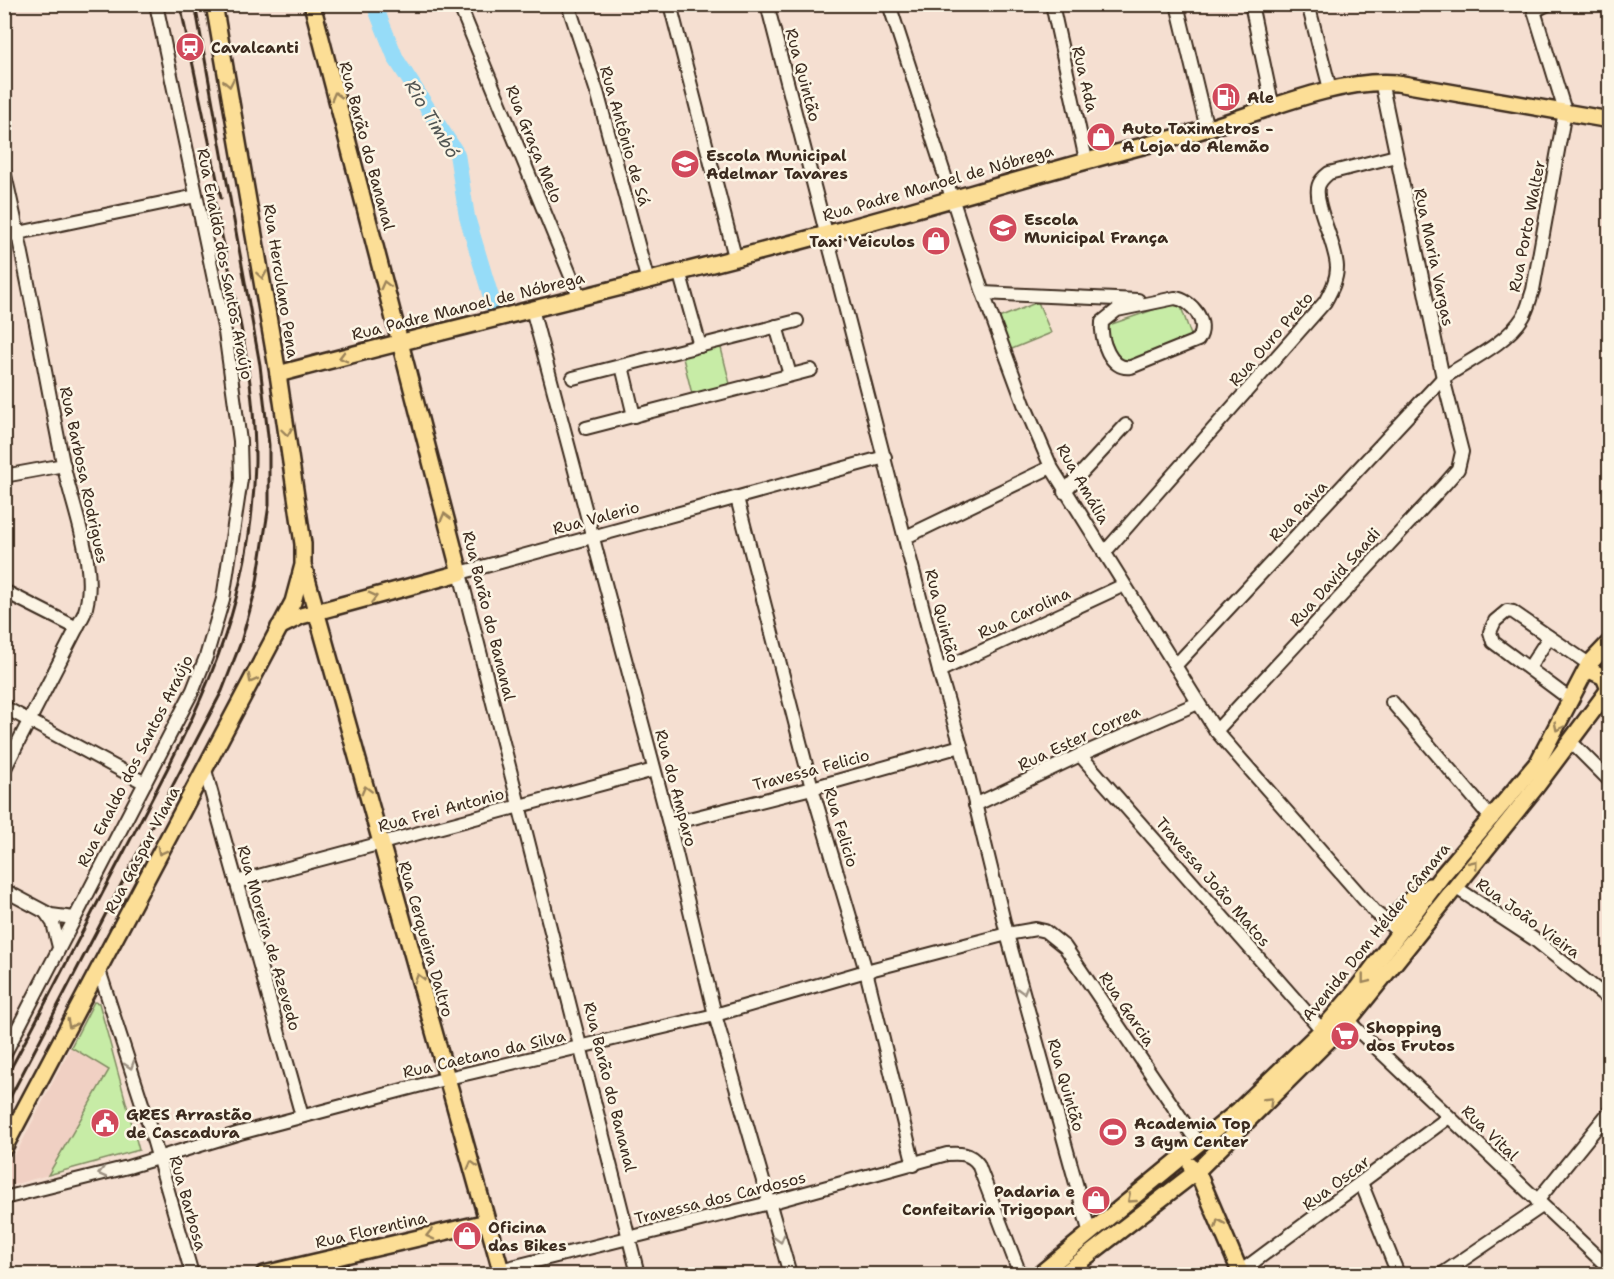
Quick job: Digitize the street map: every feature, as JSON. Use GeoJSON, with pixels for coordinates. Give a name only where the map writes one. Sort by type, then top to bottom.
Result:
{"type":"FeatureCollection","features":[{"type":"Feature","properties":{"kind":"main road","name":"Rua Herculano Pena"},"geometry":{"type":"LineString","coordinates":[[214,4],[278,374],[303,544],[303,565]]}},
{"type":"Feature","properties":{"kind":"main road","name":"Rua Barão do Bananal"},"geometry":{"type":"LineString","coordinates":[[312,4],[460,573]]}},
{"type":"Feature","properties":{"kind":"main road","name":"Rua Padre Manoel de Nóbrega"},"geometry":{"type":"LineString","coordinates":[[278,374],[828,234],[1086,160],[1208,129],[1330,90],[1381,81],[1610,120]]}},
{"type":"Feature","properties":{"kind":"main road","name":"Rua Cerqueira Daltro"},"geometry":{"type":"LineString","coordinates":[[303,565],[501,1272]]}},
{"type":"Feature","properties":{"kind":"main road","name":"Rua Gaspar Viana"},"geometry":{"type":"LineString","coordinates":[[4,1148],[296,595],[303,565]]}},
{"type":"Feature","properties":{"kind":"main road","name":"Rua Valerio"},"geometry":{"type":"LineString","coordinates":[[317,613],[460,573]]}},
{"type":"Feature","properties":{"kind":"main road"},"geometry":{"type":"LineString","coordinates":[[279,627],[292,620],[317,613]]}},
{"type":"Feature","properties":{"kind":"main road","name":"Avenida Dom Hélder Câmara"},"geometry":{"type":"LineString","coordinates":[[1064,1275],[1197,1171],[1348,1021],[1441,878],[1538,762],[1588,666],[1610,642]]}},
{"type":"Feature","properties":{"kind":"main road"},"geometry":{"type":"LineString","coordinates":[[1588,666],[1604,677],[1609,688]]}},
{"type":"Feature","properties":{"kind":"main road","name":"Avenida Dom Hélder Câmara"},"geometry":{"type":"LineString","coordinates":[[1040,1275],[1239,1110],[1322,1030],[1403,936],[1455,887],[1570,742],[1609,688]]}},
{"type":"Feature","properties":{"kind":"main road"},"geometry":{"type":"LineString","coordinates":[[1403,936],[1395,921],[1401,908],[1441,878]]}},
{"type":"Feature","properties":{"kind":"main road"},"geometry":{"type":"LineString","coordinates":[[1175,1161],[1197,1171],[1240,1273]]}},
{"type":"Feature","properties":{"kind":"main road","name":"Rua Florentina"},"geometry":{"type":"LineString","coordinates":[[264,1275],[487,1222]]}},
{"type":"Feature","properties":{"kind":"street","name":"Rua Enaldo dos Santos Araújo"},"geometry":{"type":"LineString","coordinates":[[4,1055],[193,690],[206,657],[223,599],[241,479],[240,441],[225,332],[156,4]]}},
{"type":"Feature","properties":{"kind":"street","name":"Rua Graça Melo"},"geometry":{"type":"LineString","coordinates":[[459,4],[579,297]]}},
{"type":"Feature","properties":{"kind":"street","name":"Rua Antônio de Sá"},"geometry":{"type":"LineString","coordinates":[[568,4],[598,94],[648,278]]}},
{"type":"Feature","properties":{"kind":"street"},"geometry":{"type":"LineString","coordinates":[[670,4],[735,257]]}},
{"type":"Feature","properties":{"kind":"street","name":"Rua Quintão"},"geometry":{"type":"LineString","coordinates":[[767,4],[939,671],[961,746],[1007,934],[1090,1234]]}},
{"type":"Feature","properties":{"kind":"street","name":"Rua Amália"},"geometry":{"type":"LineString","coordinates":[[889,4],[984,293],[1024,404],[1064,492],[1216,731],[1375,912],[1403,936]]}},
{"type":"Feature","properties":{"kind":"street","name":"Rua Ada"},"geometry":{"type":"LineString","coordinates":[[1052,4],[1086,160]]}},
{"type":"Feature","properties":{"kind":"street"},"geometry":{"type":"LineString","coordinates":[[1177,4],[1208,129]]}},
{"type":"Feature","properties":{"kind":"street"},"geometry":{"type":"LineString","coordinates":[[1251,4],[1273,108]]}},
{"type":"Feature","properties":{"kind":"street"},"geometry":{"type":"LineString","coordinates":[[1308,4],[1330,90]]}},
{"type":"Feature","properties":{"kind":"street"},"geometry":{"type":"LineString","coordinates":[[1548,4],[1533,8],[1565,111]]}},
{"type":"Feature","properties":{"kind":"street","name":"Rua Maria Vargas"},"geometry":{"type":"LineString","coordinates":[[1381,81],[1443,378],[1460,439]]}},
{"type":"Feature","properties":{"kind":"street","name":"Rua Porto Walter"},"geometry":{"type":"LineString","coordinates":[[1443,378],[1493,345],[1516,327],[1525,314],[1533,290],[1565,111]]}},
{"type":"Feature","properties":{"kind":"street","name":"Rua Ouro Preto"},"geometry":{"type":"LineString","coordinates":[[1104,553],[1325,302],[1333,289],[1337,268],[1334,244],[1318,190],[1323,178],[1329,173],[1396,156]]}},
{"type":"Feature","properties":{"kind":"street","name":"Rua Barbosa Rodrigues"},"geometry":{"type":"LineString","coordinates":[[4,171],[19,233],[64,465],[86,559],[90,589],[89,601],[77,628],[4,770]]}},
{"type":"Feature","properties":{"kind":"street"},"geometry":{"type":"LineString","coordinates":[[4,236],[196,196]]}},
{"type":"Feature","properties":{"kind":"street"},"geometry":{"type":"LineString","coordinates":[[680,271],[700,346]]}},
{"type":"Feature","properties":{"kind":"street"},"geometry":{"type":"LineString","coordinates":[[984,293],[1154,300],[1175,298],[1191,304],[1202,327],[1202,335],[1195,343],[1131,367],[1120,367],[1103,342],[1102,322],[1117,310],[1154,300]]}},
{"type":"Feature","properties":{"kind":"street","name":"Rua do Amparo"},"geometry":{"type":"LineString","coordinates":[[532,309],[669,824],[715,1016],[790,1275]]}},
{"type":"Feature","properties":{"kind":"street"},"geometry":{"type":"LineString","coordinates":[[573,378],[796,321]]}},
{"type":"Feature","properties":{"kind":"street"},"geometry":{"type":"LineString","coordinates":[[776,326],[790,375]]}},
{"type":"Feature","properties":{"kind":"street"},"geometry":{"type":"LineString","coordinates":[[622,366],[634,416]]}},
{"type":"Feature","properties":{"kind":"street"},"geometry":{"type":"LineString","coordinates":[[586,428],[811,370]]}},
{"type":"Feature","properties":{"kind":"street","name":"Rua Paiva"},"geometry":{"type":"LineString","coordinates":[[1175,666],[1443,378]]}},
{"type":"Feature","properties":{"kind":"street"},"geometry":{"type":"LineString","coordinates":[[1064,492],[1126,425]]}},
{"type":"Feature","properties":{"kind":"street","name":"Rua David Saadi"},"geometry":{"type":"LineString","coordinates":[[1216,731],[1458,469],[1462,452],[1460,439]]}},
{"type":"Feature","properties":{"kind":"street","name":"Rua Valerio"},"geometry":{"type":"LineString","coordinates":[[460,573],[885,457]]}},
{"type":"Feature","properties":{"kind":"street"},"geometry":{"type":"LineString","coordinates":[[4,476],[64,465]]}},
{"type":"Feature","properties":{"kind":"street"},"geometry":{"type":"LineString","coordinates":[[906,537],[1051,467]]}},
{"type":"Feature","properties":{"kind":"street","name":"Rua Felicio"},"geometry":{"type":"LineString","coordinates":[[736,498],[812,788],[866,971],[914,1165]]}},
{"type":"Feature","properties":{"kind":"street","name":"Rua Barão do Bananal"},"geometry":{"type":"LineString","coordinates":[[460,573],[638,1275]]}},
{"type":"Feature","properties":{"kind":"street","name":"Rua Carolina"},"geometry":{"type":"LineString","coordinates":[[939,671],[1124,585]]}},
{"type":"Feature","properties":{"kind":"street"},"geometry":{"type":"LineString","coordinates":[[4,591],[77,628]]}},
{"type":"Feature","properties":{"kind":"street"},"geometry":{"type":"LineString","coordinates":[[1571,700],[1491,640],[1490,632],[1495,621],[1507,611],[1513,612],[1588,666]]}},
{"type":"Feature","properties":{"kind":"street"},"geometry":{"type":"LineString","coordinates":[[1529,668],[1550,637]]}},
{"type":"Feature","properties":{"kind":"street"},"geometry":{"type":"LineString","coordinates":[[1392,702],[1492,819]]}},
{"type":"Feature","properties":{"kind":"street","name":"Rua Ester Correa"},"geometry":{"type":"LineString","coordinates":[[975,805],[1198,703]]}},
{"type":"Feature","properties":{"kind":"street"},"geometry":{"type":"LineString","coordinates":[[4,707],[145,783]]}},
{"type":"Feature","properties":{"kind":"street"},"geometry":{"type":"LineString","coordinates":[[1570,742],[1610,781]]}},
{"type":"Feature","properties":{"kind":"street","name":"Travessa Felicio"},"geometry":{"type":"LineString","coordinates":[[669,824],[812,788],[961,746]]}},
{"type":"Feature","properties":{"kind":"street","name":"Travessa João Matos"},"geometry":{"type":"LineString","coordinates":[[1080,755],[1322,1030]]}},
{"type":"Feature","properties":{"kind":"street","name":"Rua Moreira de Azevedo"},"geometry":{"type":"LineString","coordinates":[[205,770],[302,1116]]}},
{"type":"Feature","properties":{"kind":"street","name":"Rua Frei Antonio"},"geometry":{"type":"LineString","coordinates":[[236,882],[654,770]]}},
{"type":"Feature","properties":{"kind":"street","name":"Rua João Vieira"},"geometry":{"type":"LineString","coordinates":[[1455,887],[1534,939],[1610,1000]]}},
{"type":"Feature","properties":{"kind":"street"},"geometry":{"type":"LineString","coordinates":[[4,890],[46,913],[62,918],[74,918]]}},
{"type":"Feature","properties":{"kind":"street"},"geometry":{"type":"LineString","coordinates":[[1375,912],[1389,912],[1401,908]]}},
{"type":"Feature","properties":{"kind":"street"},"geometry":{"type":"LineString","coordinates":[[46,913],[53,923],[59,947]]}},
{"type":"Feature","properties":{"kind":"street","name":"Rua Garcia"},"geometry":{"type":"LineString","coordinates":[[1007,934],[1036,929],[1045,931],[1065,947],[1198,1143]]}},
{"type":"Feature","properties":{"kind":"street","name":"Rua Caetano da Silva"},"geometry":{"type":"LineString","coordinates":[[4,1198],[448,1078],[715,1016],[866,971],[1007,934]]}},
{"type":"Feature","properties":{"kind":"street","name":"Rua Barbosa"},"geometry":{"type":"LineString","coordinates":[[99,970],[192,1275]]}},
{"type":"Feature","properties":{"kind":"street","name":"Rua Vital"},"geometry":{"type":"LineString","coordinates":[[1348,1021],[1610,1269]]}},
{"type":"Feature","properties":{"kind":"street"},"geometry":{"type":"LineString","coordinates":[[1442,1275],[1540,1204],[1608,1115]]}},
{"type":"Feature","properties":{"kind":"street","name":"Rua Oscar"},"geometry":{"type":"LineString","coordinates":[[1240,1273],[1362,1185],[1449,1117]]}},
{"type":"Feature","properties":{"kind":"street","name":"Travessa dos Cardosos"},"geometry":{"type":"LineString","coordinates":[[501,1272],[914,1165],[947,1154],[969,1156],[978,1164],[1020,1275]]}},
{"type":"Feature","properties":{"kind":"street"},"geometry":{"type":"LineString","coordinates":[[1362,1185],[1398,1275]]}},
{"type":"Feature","properties":{"kind":"street"},"geometry":{"type":"LineString","coordinates":[[330,1258],[334,1275]]}},
{"type":"Feature","properties":{"kind":"shaded area"},"geometry":{"type":"Polygon","coordinates":[[[71,1047],[110,1069],[48,1175],[5,1187],[5,1167],[19,1148],[71,1047]]]}},
{"type":"Feature","properties":{"kind":"green space"},"geometry":{"type":"Polygon","coordinates":[[[1179,301],[1193,341],[1119,366],[1106,326],[1179,301]]]}},
{"type":"Feature","properties":{"kind":"green space"},"geometry":{"type":"Polygon","coordinates":[[[1038,302],[1051,333],[1007,351],[994,320],[1038,302]]]}},
{"type":"Feature","properties":{"kind":"green space"},"geometry":{"type":"Polygon","coordinates":[[[720,344],[731,388],[693,398],[682,354],[720,344]]]}},
{"type":"Feature","properties":{"kind":"green space","name":"GRES Arrastão de Cascadura"},"geometry":{"type":"Polygon","coordinates":[[[94,1002],[99,1003],[139,1150],[48,1175],[109,1070],[71,1047],[94,1002]]]}},
{"type":"Feature","properties":{"kind":"waterway","name":"Rio Timbó"},"geometry":{"type":"LineString","coordinates":[[374,4],[396,59],[457,154],[467,217],[494,307]]}},
{"type":"Feature","properties":{"kind":"railway"},"geometry":{"type":"LineString","coordinates":[[180,4],[221,198]]}},
{"type":"Feature","properties":{"kind":"railway"},"geometry":{"type":"LineString","coordinates":[[4,1109],[222,691],[241,642],[256,588],[269,505],[269,445],[260,365],[195,4]]}},
{"type":"Feature","properties":{"kind":"railway"},"geometry":{"type":"LineString","coordinates":[[4,1081],[195,711],[214,666],[243,570],[251,518],[255,462],[254,428],[247,359],[212,189]]}},
{"type":"Feature","properties":{"kind":"place","name":"Cavalcanti"},"geometry":{"type":"Point","coordinates":[190,47]}},
{"type":"Feature","properties":{"kind":"place","name":"Ale"},"geometry":{"type":"Point","coordinates":[1226,97]}},
{"type":"Feature","properties":{"kind":"place","name":"Auto Taximetros - A Loja do Alemão"},"geometry":{"type":"Point","coordinates":[1101,137]}},
{"type":"Feature","properties":{"kind":"place","name":"Escola Municipal Adelmar Tavares"},"geometry":{"type":"Point","coordinates":[685,164]}},
{"type":"Feature","properties":{"kind":"place","name":"Escola Municipal França"},"geometry":{"type":"Point","coordinates":[1003,228]}},
{"type":"Feature","properties":{"kind":"place","name":"Taxi Veiculos"},"geometry":{"type":"Point","coordinates":[936,241]}},
{"type":"Feature","properties":{"kind":"place","name":"Shopping dos Frutos"},"geometry":{"type":"Point","coordinates":[1345,1036]}},
{"type":"Feature","properties":{"kind":"place","name":"GRES Arrastão de Cascadura"},"geometry":{"type":"Point","coordinates":[105,1123]}},
{"type":"Feature","properties":{"kind":"place","name":"Academia Top 3 Gym Center"},"geometry":{"type":"Point","coordinates":[1113,1132]}},
{"type":"Feature","properties":{"kind":"place","name":"Padaria e Confeitaria Trigopan"},"geometry":{"type":"Point","coordinates":[1096,1200]}},
{"type":"Feature","properties":{"kind":"place","name":"Oficina das Bikes"},"geometry":{"type":"Point","coordinates":[467,1236]}}]}
